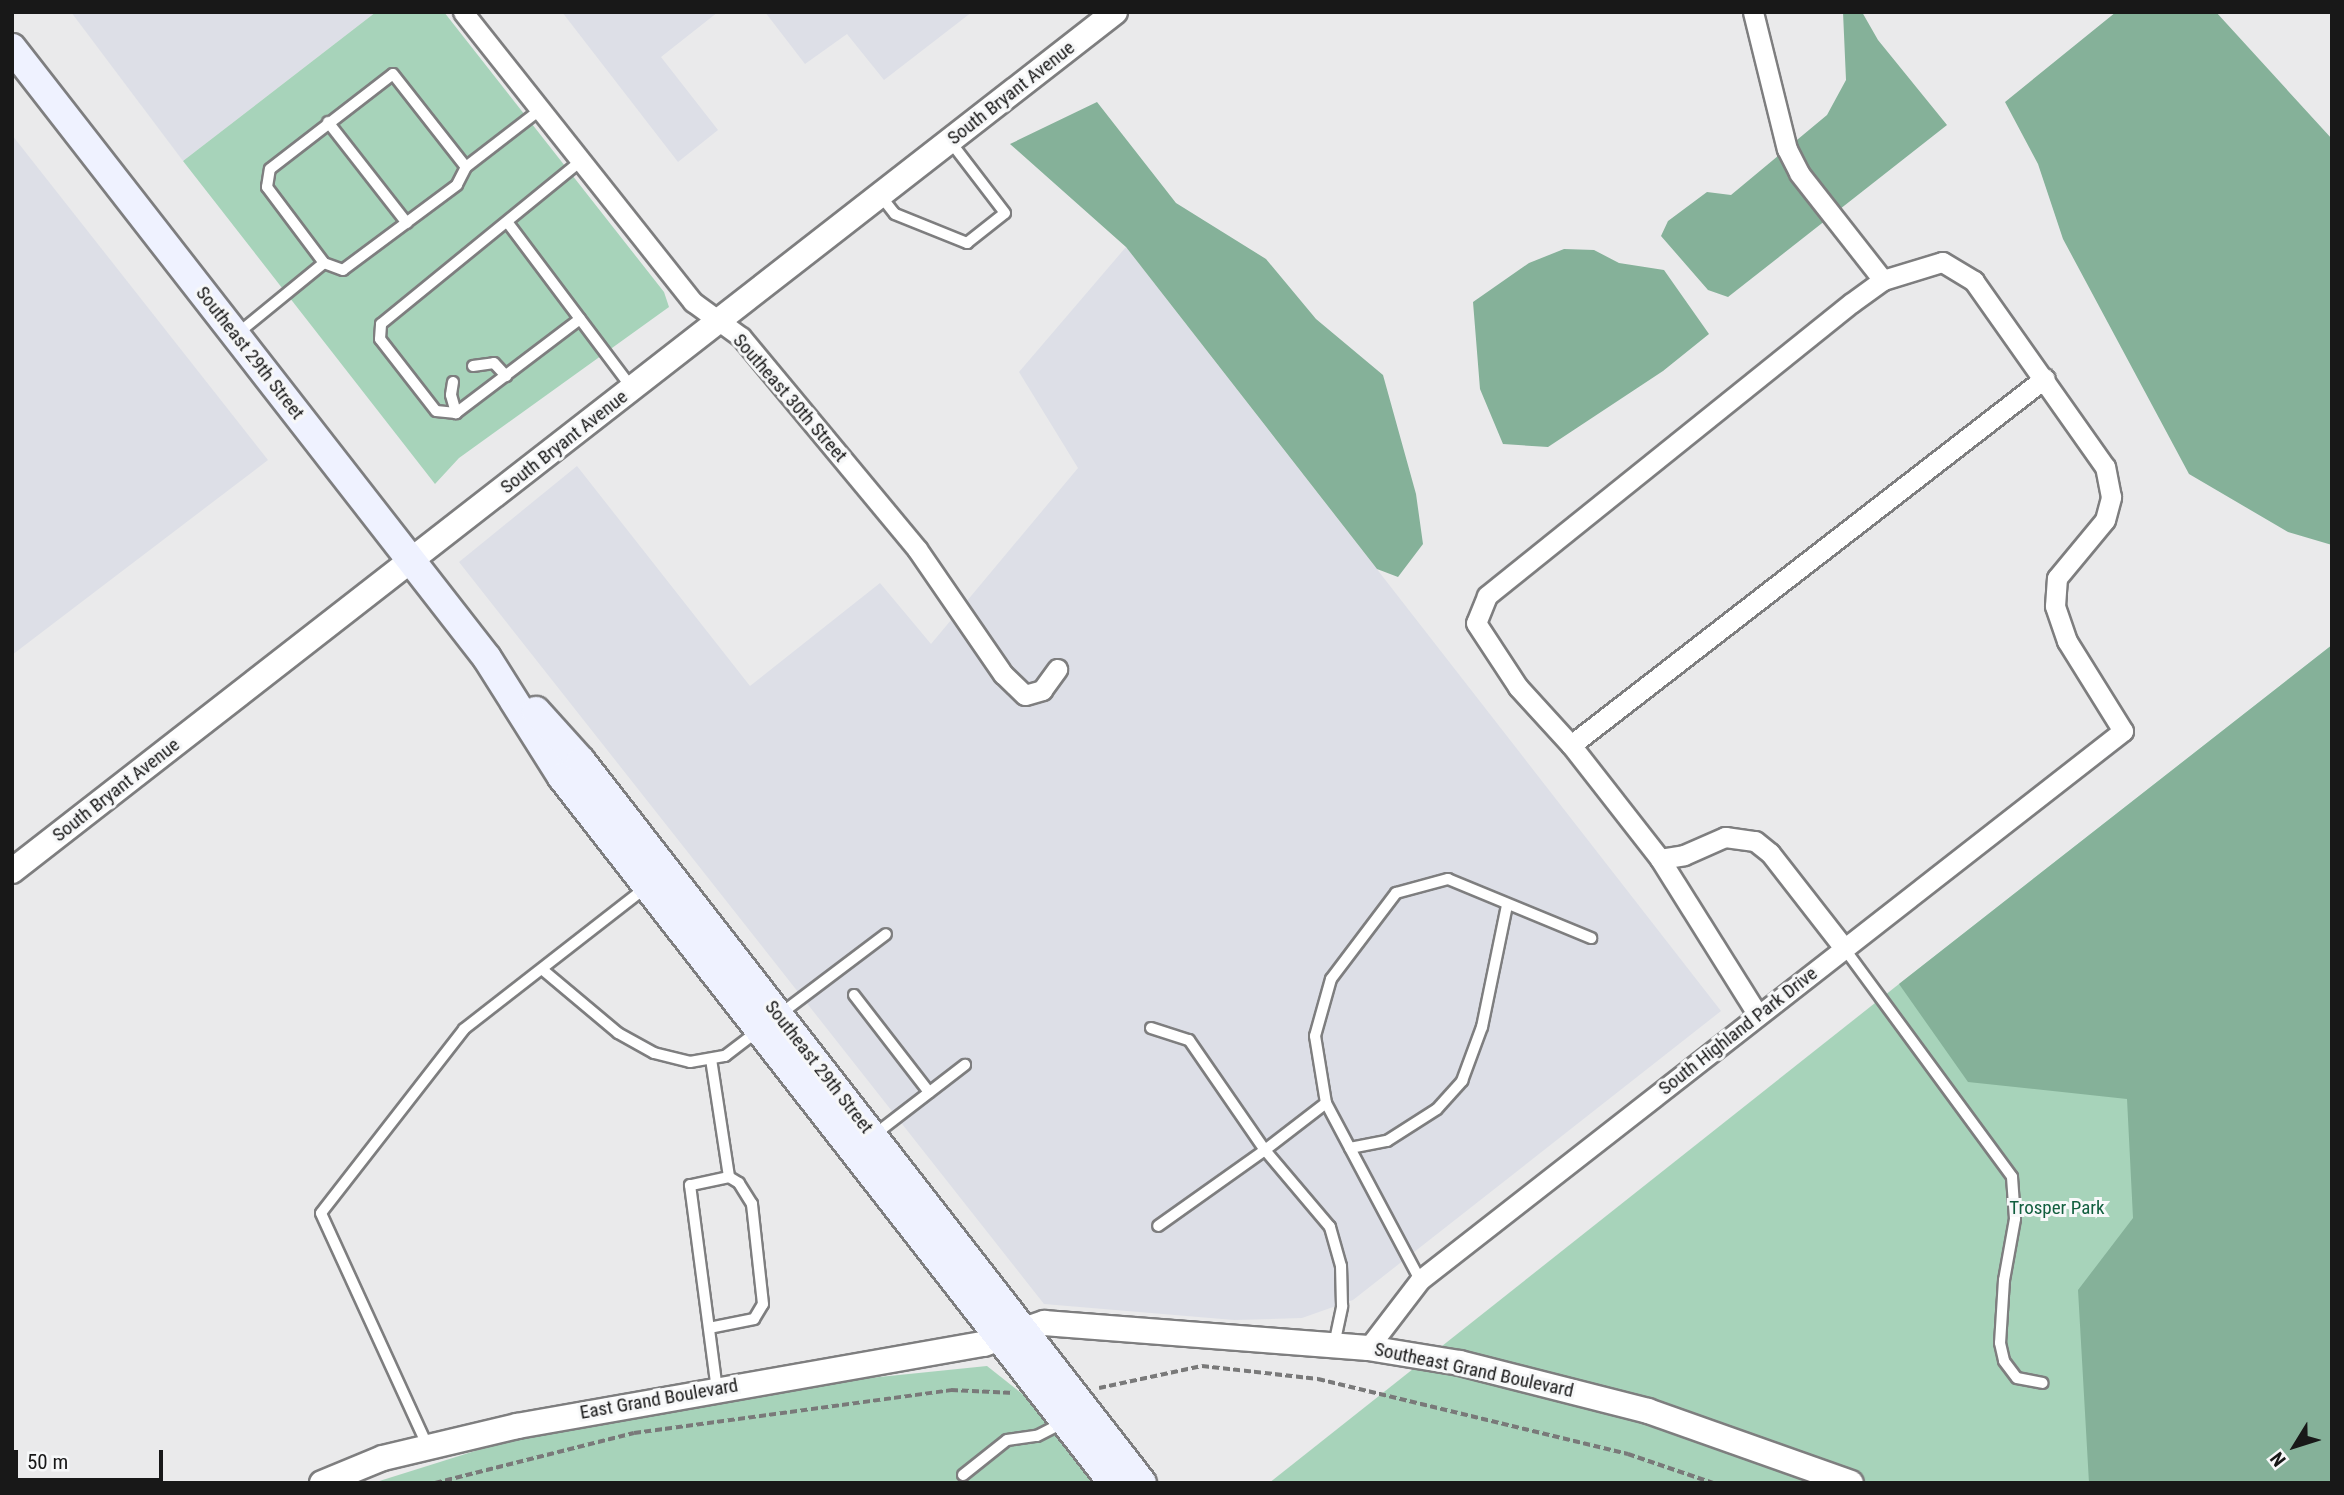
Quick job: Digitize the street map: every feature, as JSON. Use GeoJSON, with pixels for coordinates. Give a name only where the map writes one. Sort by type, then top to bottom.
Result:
{"type":"FeatureCollection","features":[{"type":"Feature","properties":{"kind":"main road","name":"Southeast 29th Street"},"geometry":{"type":"LineString","coordinates":[[12,48],[487,658],[581,761],[770,1022],[1013,1334],[1142,1483]]}},
{"type":"Feature","properties":{"kind":"main road","name":"Southeast 29th Street"},"geometry":{"type":"LineString","coordinates":[[487,658],[562,777],[649,886],[873,1136],[1013,1334],[1065,1421],[1113,1483]]}},
{"type":"Feature","properties":{"kind":"street","name":"Southeast 30th Street"},"geometry":{"type":"LineString","coordinates":[[463,12],[693,302],[741,337],[917,550],[1003,674],[1025,695],[1042,691],[1058,670]]}},
{"type":"Feature","properties":{"kind":"street","name":"South Bryant Avenue"},"geometry":{"type":"LineString","coordinates":[[12,871],[413,561],[716,320],[1115,12]]}},
{"type":"Feature","properties":{"kind":"street"},"geometry":{"type":"LineString","coordinates":[[1753,12],[1787,149],[1799,173],[1883,280]]}},
{"type":"Feature","properties":{"kind":"street"},"geometry":{"type":"LineString","coordinates":[[1571,745],[2045,379],[1974,281],[1942,262],[1883,280],[1487,596],[1476,623],[1489,648],[1518,687],[1571,745],[1660,859],[1758,1015]]}},
{"type":"Feature","properties":{"kind":"street","name":"South Highland Park Drive"},"geometry":{"type":"LineString","coordinates":[[1368,1348],[1420,1280],[2123,731],[2067,641],[2055,606],[2057,578],[2105,520],[2111,497],[2100,458],[2045,379]]}},
{"type":"Feature","properties":{"kind":"street"},"geometry":{"type":"LineString","coordinates":[[1660,859],[1684,855],[1725,837],[1755,841],[1770,853],[1844,948]]}},
{"type":"Feature","properties":{"kind":"street","name":"Southeast Grand Boulevard"},"geometry":{"type":"LineString","coordinates":[[1013,1334],[1044,1323],[1368,1348],[1460,1363],[1594,1396],[1744,1442],[1851,1483]]}},
{"type":"Feature","properties":{"kind":"street","name":"East Grand Boulevard"},"geometry":{"type":"LineString","coordinates":[[322,1483],[383,1458],[429,1450],[592,1410],[1013,1334]]}},
{"type":"Feature","properties":{"kind":"lane"},"geometry":{"type":"LineString","coordinates":[[466,167],[393,75],[328,122],[270,169],[267,187],[324,263],[343,270],[457,185],[466,167],[541,109]]}},
{"type":"Feature","properties":{"kind":"lane"},"geometry":{"type":"LineString","coordinates":[[328,122],[407,223]]}},
{"type":"Feature","properties":{"kind":"lane"},"geometry":{"type":"LineString","coordinates":[[879,194],[895,214],[967,243],[1004,213],[949,141]]}},
{"type":"Feature","properties":{"kind":"lane"},"geometry":{"type":"LineString","coordinates":[[580,320],[457,413],[436,411],[380,339],[381,324],[582,161]]}},
{"type":"Feature","properties":{"kind":"lane"},"geometry":{"type":"LineString","coordinates":[[508,223],[632,388]]}},
{"type":"Feature","properties":{"kind":"lane"},"geometry":{"type":"LineString","coordinates":[[236,334],[324,263]]}},
{"type":"Feature","properties":{"kind":"lane"},"geometry":{"type":"LineString","coordinates":[[473,366],[494,363],[506,376]]}},
{"type":"Feature","properties":{"kind":"lane"},"geometry":{"type":"LineString","coordinates":[[453,382],[451,395],[457,413]]}},
{"type":"Feature","properties":{"kind":"lane"},"geometry":{"type":"LineString","coordinates":[[1420,1280],[1326,1103],[1315,1036],[1331,979],[1396,893],[1448,879],[1591,939]]}},
{"type":"Feature","properties":{"kind":"lane"},"geometry":{"type":"LineString","coordinates":[[429,1450],[321,1213],[464,1029],[649,886]]}},
{"type":"Feature","properties":{"kind":"lane"},"geometry":{"type":"LineString","coordinates":[[1350,1148],[1387,1141],[1437,1109],[1462,1081],[1482,1027],[1507,905]]}},
{"type":"Feature","properties":{"kind":"lane"},"geometry":{"type":"LineString","coordinates":[[543,970],[618,1033],[654,1053],[690,1062],[725,1056],[886,934]]}},
{"type":"Feature","properties":{"kind":"lane"},"geometry":{"type":"LineString","coordinates":[[1844,948],[2012,1177],[2015,1219],[2004,1280],[2000,1343],[2004,1361],[2017,1378],[2043,1383]]}},
{"type":"Feature","properties":{"kind":"lane"},"geometry":{"type":"LineString","coordinates":[[854,995],[929,1092]]}},
{"type":"Feature","properties":{"kind":"lane"},"geometry":{"type":"LineString","coordinates":[[1151,1028],[1189,1040],[1265,1150],[1330,1227],[1341,1266],[1342,1306],[1334,1345]]}},
{"type":"Feature","properties":{"kind":"lane"},"geometry":{"type":"LineString","coordinates":[[711,1059],[729,1177]]}},
{"type":"Feature","properties":{"kind":"lane"},"geometry":{"type":"LineString","coordinates":[[873,1136],[965,1065]]}},
{"type":"Feature","properties":{"kind":"lane"},"geometry":{"type":"LineString","coordinates":[[1158,1226],[1326,1103]]}},
{"type":"Feature","properties":{"kind":"lane"},"geometry":{"type":"LineString","coordinates":[[709,1328],[754,1319],[763,1304],[752,1204],[739,1183],[729,1177],[690,1185],[717,1389]]}},
{"type":"Feature","properties":{"kind":"lane"},"geometry":{"type":"LineString","coordinates":[[963,1475],[1007,1440],[1037,1436],[1065,1421]]}},
{"type":"Feature","properties":{"kind":"shaded area"},"geometry":{"type":"Polygon","coordinates":[[[71,12],[376,12],[183,161],[71,12]]]}},
{"type":"Feature","properties":{"kind":"shaded area"},"geometry":{"type":"Polygon","coordinates":[[[562,12],[718,12],[661,57],[718,130],[678,162],[562,12]]]}},
{"type":"Feature","properties":{"kind":"shaded area"},"geometry":{"type":"Polygon","coordinates":[[[765,12],[972,12],[884,80],[847,34],[805,64],[765,12]]]}},
{"type":"Feature","properties":{"kind":"shaded area"},"geometry":{"type":"Polygon","coordinates":[[[12,135],[268,460],[12,655],[12,135]]]}},
{"type":"Feature","properties":{"kind":"shaded area"},"geometry":{"type":"Polygon","coordinates":[[[1126,247],[1721,1011],[1353,1300],[1302,1318],[1234,1320],[1044,1304],[459,562],[577,466],[750,686],[880,583],[931,644],[1078,468],[1019,372],[1126,247]]]}},
{"type":"Feature","properties":{"kind":"green space"},"geometry":{"type":"Polygon","coordinates":[[[376,12],[444,12],[664,292],[669,307],[459,458],[435,484],[183,161],[376,12]]]}},
{"type":"Feature","properties":{"kind":"green space"},"geometry":{"type":"Polygon","coordinates":[[[1843,12],[1862,12],[1878,40],[1947,125],[1728,297],[1708,290],[1661,236],[1668,221],[1707,192],[1731,195],[1827,115],[1846,80],[1843,12]]]}},
{"type":"Feature","properties":{"kind":"green space"},"geometry":{"type":"Polygon","coordinates":[[[2116,12],[2216,12],[2332,139],[2332,545],[2288,532],[2189,474],[2063,239],[2038,164],[2005,102],[2116,12]]]}},
{"type":"Feature","properties":{"kind":"green space"},"geometry":{"type":"Polygon","coordinates":[[[1097,102],[1176,203],[1266,259],[1316,319],[1383,375],[1416,494],[1423,544],[1398,577],[1377,569],[1126,247],[1010,144],[1097,102]]]}},
{"type":"Feature","properties":{"kind":"green space"},"geometry":{"type":"Polygon","coordinates":[[[1564,249],[1594,250],[1619,263],[1664,270],[1709,334],[1663,371],[1548,447],[1503,444],[1480,389],[1473,302],[1529,263],[1564,249]]]}},
{"type":"Feature","properties":{"kind":"green space","name":"Trosper Park"},"geometry":{"type":"Polygon","coordinates":[[[2332,645],[2332,1483],[1269,1483],[1899,984],[2332,645]]]}},
{"type":"Feature","properties":{"kind":"green space"},"geometry":{"type":"Polygon","coordinates":[[[2332,645],[2332,1483],[2089,1483],[2078,1290],[2133,1218],[2127,1099],[1968,1082],[1899,984],[2332,645]]]}},
{"type":"Feature","properties":{"kind":"green space"},"geometry":{"type":"Polygon","coordinates":[[[987,1366],[1030,1400],[1093,1483],[373,1483],[526,1435],[620,1415],[850,1380],[987,1366]]]}}]}
